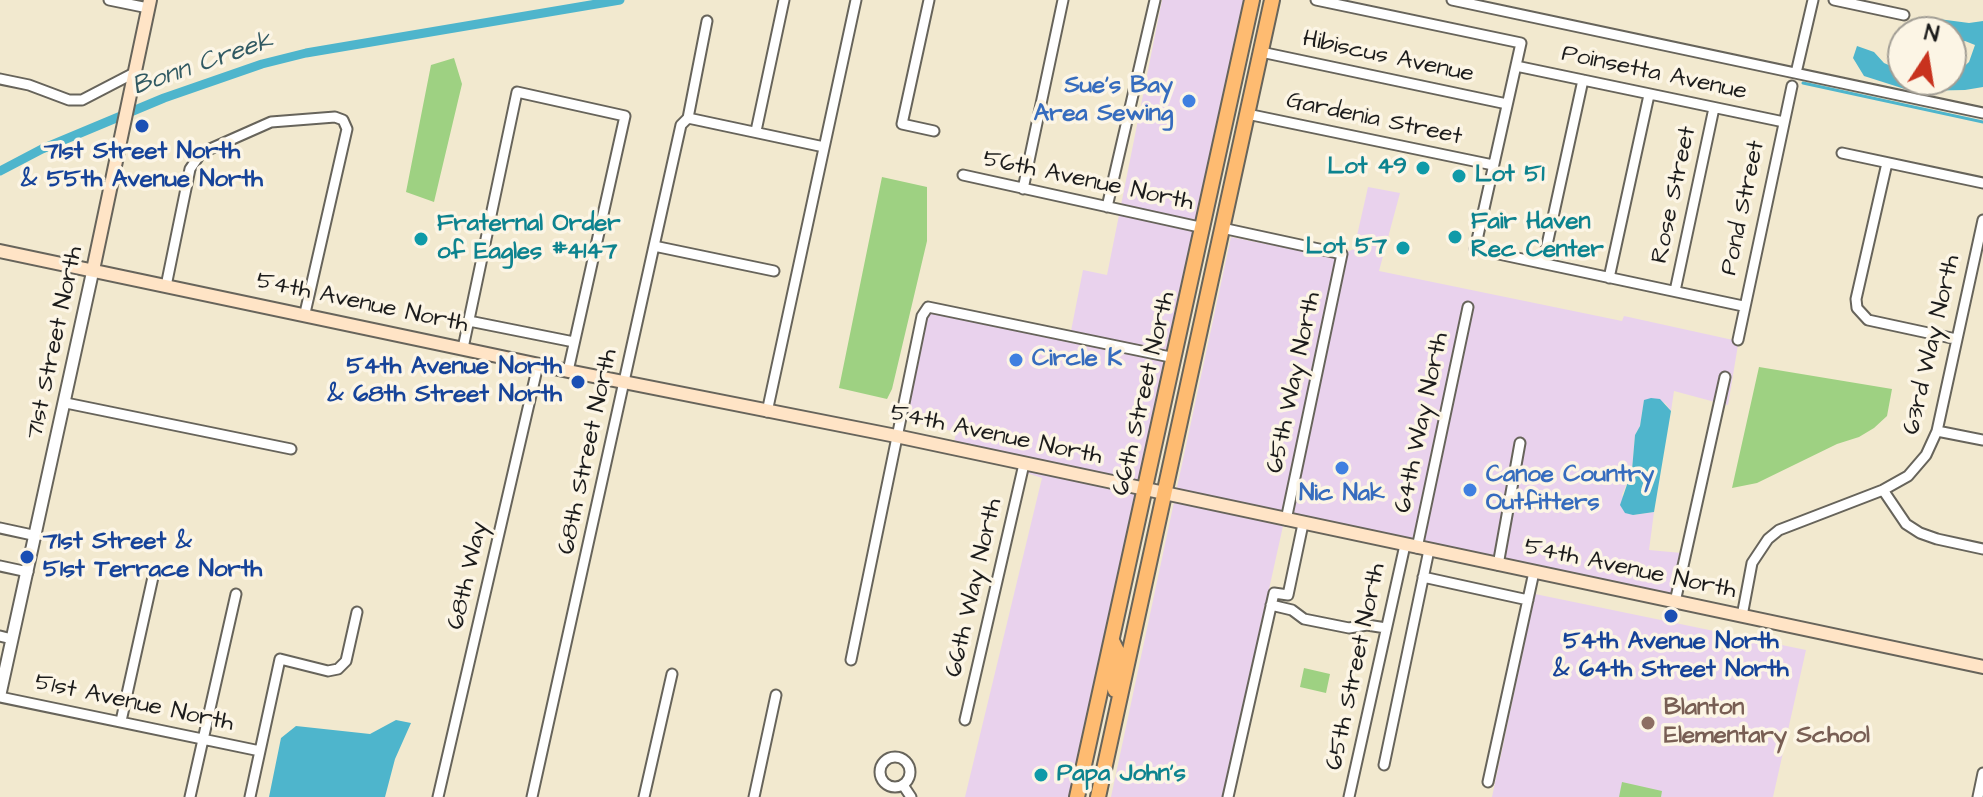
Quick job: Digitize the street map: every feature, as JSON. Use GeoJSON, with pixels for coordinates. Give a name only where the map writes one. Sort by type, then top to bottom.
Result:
{"type":"FeatureCollection","features":[{"type":"Feature","properties":{"kind":"main road","name":"66th Street North"},"geometry":{"type":"LineString","coordinates":[[1077,797],[1252,0]]}},
{"type":"Feature","properties":{"kind":"main road"},"geometry":{"type":"LineString","coordinates":[[1260,57],[1253,49],[1262,0]]}},
{"type":"Feature","properties":{"kind":"main road","name":"66th Street North"},"geometry":{"type":"LineString","coordinates":[[1098,797],[1272,0]]}},
{"type":"Feature","properties":{"kind":"main road","name":"71st Street North"},"geometry":{"type":"LineString","coordinates":[[93,270],[149,4]]}},
{"type":"Feature","properties":{"kind":"main road"},"geometry":{"type":"LineString","coordinates":[[1222,228],[1216,211],[1225,128]]}},
{"type":"Feature","properties":{"kind":"main road"},"geometry":{"type":"LineString","coordinates":[[1201,324],[1197,304],[1206,259],[1208,237],[1204,228]]}},
{"type":"Feature","properties":{"kind":"main road","name":"54th Avenue North"},"geometry":{"type":"LineString","coordinates":[[0,251],[305,313],[538,365],[896,436],[1983,667]]}},
{"type":"Feature","properties":{"kind":"main road"},"geometry":{"type":"LineString","coordinates":[[1112,641],[1119,655],[1114,687],[1121,692]]}},
{"type":"Feature","properties":{"kind":"main road"},"geometry":{"type":"LineString","coordinates":[[1098,705],[1106,713],[1100,748],[1106,761]]}},
{"type":"Feature","properties":{"kind":"main road"},"geometry":{"type":"LineString","coordinates":[[1085,764],[1091,768],[1093,775],[1089,797]]}},
{"type":"Feature","properties":{"kind":"street"},"geometry":{"type":"LineString","coordinates":[[109,0],[149,4]]}},
{"type":"Feature","properties":{"kind":"street"},"geometry":{"type":"LineString","coordinates":[[756,131],[784,0]]}},
{"type":"Feature","properties":{"kind":"street"},"geometry":{"type":"LineString","coordinates":[[767,412],[856,0]]}},
{"type":"Feature","properties":{"kind":"street"},"geometry":{"type":"LineString","coordinates":[[929,0],[902,124],[934,131]]}},
{"type":"Feature","properties":{"kind":"street"},"geometry":{"type":"LineString","coordinates":[[1023,189],[1063,0]]}},
{"type":"Feature","properties":{"kind":"street"},"geometry":{"type":"LineString","coordinates":[[1107,207],[1155,0]]}},
{"type":"Feature","properties":{"kind":"street"},"geometry":{"type":"LineString","coordinates":[[1316,0],[1521,43],[1475,249],[1743,306]]}},
{"type":"Feature","properties":{"kind":"street"},"geometry":{"type":"LineString","coordinates":[[1452,0],[1983,113]]}},
{"type":"Feature","properties":{"kind":"street"},"geometry":{"type":"LineString","coordinates":[[1796,73],[1813,0]]}},
{"type":"Feature","properties":{"kind":"street"},"geometry":{"type":"LineString","coordinates":[[1834,0],[1904,15]]}},
{"type":"Feature","properties":{"kind":"street","name":"68th Street North"},"geometry":{"type":"LineString","coordinates":[[532,797],[681,125],[688,118],[707,21]]}},
{"type":"Feature","properties":{"kind":"street","name":"Hibiscus Avenue"},"geometry":{"type":"LineString","coordinates":[[1260,57],[1507,104]]}},
{"type":"Feature","properties":{"kind":"street","name":"Poinsetta Avenue"},"geometry":{"type":"LineString","coordinates":[[1516,66],[1784,122]]}},
{"type":"Feature","properties":{"kind":"street"},"geometry":{"type":"LineString","coordinates":[[0,79],[29,85],[69,100],[82,100],[134,73]]}},
{"type":"Feature","properties":{"kind":"street"},"geometry":{"type":"LineString","coordinates":[[1543,263],[1583,80]]}},
{"type":"Feature","properties":{"kind":"street","name":"Pond Street"},"geometry":{"type":"LineString","coordinates":[[1738,340],[1792,86]]}},
{"type":"Feature","properties":{"kind":"street"},"geometry":{"type":"LineString","coordinates":[[463,348],[517,92],[625,116],[568,371]]}},
{"type":"Feature","properties":{"kind":"street"},"geometry":{"type":"LineString","coordinates":[[1609,278],[1649,95]]}},
{"type":"Feature","properties":{"kind":"street","name":"Rose Street"},"geometry":{"type":"LineString","coordinates":[[1675,291],[1714,108]]}},
{"type":"Feature","properties":{"kind":"street","name":"Gardenia Street"},"geometry":{"type":"LineString","coordinates":[[1247,114],[1493,165]]}},
{"type":"Feature","properties":{"kind":"street"},"geometry":{"type":"LineString","coordinates":[[166,286],[190,169],[201,153],[271,122],[335,117],[343,120],[347,129],[305,313]]}},
{"type":"Feature","properties":{"kind":"street"},"geometry":{"type":"LineString","coordinates":[[688,118],[824,147]]}},
{"type":"Feature","properties":{"kind":"street"},"geometry":{"type":"LineString","coordinates":[[1842,153],[1983,183]]}},
{"type":"Feature","properties":{"kind":"street"},"geometry":{"type":"LineString","coordinates":[[1887,163],[1856,299],[1857,308],[1868,320],[1956,339]]}},
{"type":"Feature","properties":{"kind":"street","name":"56th Avenue North"},"geometry":{"type":"LineString","coordinates":[[963,175],[1204,228]]}},
{"type":"Feature","properties":{"kind":"street","name":"63rd Way North"},"geometry":{"type":"LineString","coordinates":[[1742,616],[1752,563],[1768,539],[1779,530],[1883,490],[1916,468],[1932,445],[1983,220]]}},
{"type":"Feature","properties":{"kind":"street","name":"56th Avenue North"},"geometry":{"type":"LineString","coordinates":[[1222,228],[1342,254]]}},
{"type":"Feature","properties":{"kind":"street"},"geometry":{"type":"LineString","coordinates":[[654,246],[774,271]]}},
{"type":"Feature","properties":{"kind":"street","name":"65th Way North"},"geometry":{"type":"LineString","coordinates":[[1286,520],[1342,254]]}},
{"type":"Feature","properties":{"kind":"street","name":"71st Street North"},"geometry":{"type":"LineString","coordinates":[[0,695],[6,638],[37,536],[93,270]]}},
{"type":"Feature","properties":{"kind":"street"},"geometry":{"type":"LineString","coordinates":[[851,660],[922,316],[928,307],[1175,358]]}},
{"type":"Feature","properties":{"kind":"street","name":"64th Way North"},"geometry":{"type":"LineString","coordinates":[[1417,548],[1468,307]]}},
{"type":"Feature","properties":{"kind":"street"},"geometry":{"type":"LineString","coordinates":[[469,321],[574,342]]}},
{"type":"Feature","properties":{"kind":"street","name":"68th Way"},"geometry":{"type":"LineString","coordinates":[[438,797],[538,365]]}},
{"type":"Feature","properties":{"kind":"street"},"geometry":{"type":"LineString","coordinates":[[1675,602],[1725,377]]}},
{"type":"Feature","properties":{"kind":"street"},"geometry":{"type":"LineString","coordinates":[[66,403],[291,449]]}},
{"type":"Feature","properties":{"kind":"street"},"geometry":{"type":"LineString","coordinates":[[1937,431],[1983,440]]}},
{"type":"Feature","properties":{"kind":"street"},"geometry":{"type":"LineString","coordinates":[[1498,565],[1520,443]]}},
{"type":"Feature","properties":{"kind":"street","name":"66th Way North"},"geometry":{"type":"LineString","coordinates":[[965,720],[1024,464]]}},
{"type":"Feature","properties":{"kind":"street"},"geometry":{"type":"LineString","coordinates":[[1883,490],[1906,524],[1920,533],[1983,549]]}},
{"type":"Feature","properties":{"kind":"street"},"geometry":{"type":"LineString","coordinates":[[1228,797],[1274,593],[1288,595],[1303,524]]}},
{"type":"Feature","properties":{"kind":"street"},"geometry":{"type":"LineString","coordinates":[[0,528],[37,536]]}},
{"type":"Feature","properties":{"kind":"street"},"geometry":{"type":"LineString","coordinates":[[1384,765],[1423,577],[1417,548]]}},
{"type":"Feature","properties":{"kind":"street","name":"65th Street North"},"geometry":{"type":"LineString","coordinates":[[1349,797],[1386,628],[1417,548]]}},
{"type":"Feature","properties":{"kind":"street"},"geometry":{"type":"LineString","coordinates":[[0,566],[28,572]]}},
{"type":"Feature","properties":{"kind":"street"},"geometry":{"type":"LineString","coordinates":[[1488,782],[1534,572]]}},
{"type":"Feature","properties":{"kind":"street"},"geometry":{"type":"LineString","coordinates":[[121,721],[153,577]]}},
{"type":"Feature","properties":{"kind":"street"},"geometry":{"type":"LineString","coordinates":[[1423,577],[1528,600]]}},
{"type":"Feature","properties":{"kind":"street"},"geometry":{"type":"LineString","coordinates":[[190,797],[236,594]]}},
{"type":"Feature","properties":{"kind":"street"},"geometry":{"type":"LineString","coordinates":[[1271,605],[1292,610],[1304,619],[1349,628],[1367,625],[1386,628]]}},
{"type":"Feature","properties":{"kind":"street"},"geometry":{"type":"LineString","coordinates":[[250,797],[280,659],[328,671],[338,669],[346,661],[357,612]]}},
{"type":"Feature","properties":{"kind":"street"},"geometry":{"type":"LineString","coordinates":[[644,797],[672,674]]}},
{"type":"Feature","properties":{"kind":"street","name":"51st Avenue North"},"geometry":{"type":"LineString","coordinates":[[0,695],[260,751]]}},
{"type":"Feature","properties":{"kind":"street"},"geometry":{"type":"LineString","coordinates":[[754,797],[776,695]]}},
{"type":"Feature","properties":{"kind":"street"},"geometry":{"type":"LineString","coordinates":[[1978,797],[1983,773]]}},
{"type":"Feature","properties":{"kind":"street"},"geometry":{"type":"LineString","coordinates":[[903,785],[911,797]]}},
{"type":"Feature","properties":{"kind":"shaded area"},"geometry":{"type":"Polygon","coordinates":[[[1162,0],[1245,0],[1197,221],[1121,205],[1162,0]]]}},
{"type":"Feature","properties":{"kind":"shaded area"},"geometry":{"type":"Polygon","coordinates":[[[1368,187],[1400,193],[1379,271],[1622,321],[1624,316],[1733,340],[1733,344],[1738,345],[1728,405],[1724,404],[1731,374],[1723,371],[1715,402],[1674,391],[1671,411],[1665,403],[1644,401],[1640,426],[1635,435],[1632,470],[1622,495],[1633,515],[1654,512],[1649,550],[1682,553],[1672,596],[1503,561],[1525,439],[1517,438],[1494,559],[1423,544],[1473,303],[1465,301],[1414,542],[1292,516],[1347,252],[1354,249],[1368,187]]]}},
{"type":"Feature","properties":{"kind":"shaded area"},"geometry":{"type":"Polygon","coordinates":[[[1119,215],[1195,231],[1169,352],[1071,331],[1083,270],[1107,275],[1119,215]]]}},
{"type":"Feature","properties":{"kind":"shaded area"},"geometry":{"type":"Polygon","coordinates":[[[1231,237],[1337,258],[1282,514],[1176,492],[1231,237]]]}},
{"type":"Feature","properties":{"kind":"shaded area"},"geometry":{"type":"Polygon","coordinates":[[[930,313],[1167,362],[1140,484],[954,443],[956,432],[904,420],[926,318],[930,313]]]}},
{"type":"Feature","properties":{"kind":"shaded area"},"geometry":{"type":"Polygon","coordinates":[[[1027,470],[1138,495],[1072,797],[965,797],[1042,478],[1027,473],[1027,470]]]}},
{"type":"Feature","properties":{"kind":"shaded area"},"geometry":{"type":"Polygon","coordinates":[[[1174,502],[1297,528],[1283,526],[1223,797],[1111,797],[1174,502]]]}},
{"type":"Feature","properties":{"kind":"shaded area","name":"Blanton Elementary School"},"geometry":{"type":"Polygon","coordinates":[[[1535,594],[1806,650],[1773,797],[1492,797],[1535,594]]]}},
{"type":"Feature","properties":{"kind":"green space"},"geometry":{"type":"Polygon","coordinates":[[[454,58],[462,84],[434,202],[406,192],[431,65],[454,58]]]}},
{"type":"Feature","properties":{"kind":"green space"},"geometry":{"type":"Polygon","coordinates":[[[882,177],[927,187],[927,241],[887,399],[839,388],[882,177]]]}},
{"type":"Feature","properties":{"kind":"green space"},"geometry":{"type":"Polygon","coordinates":[[[1759,367],[1892,389],[1887,416],[1859,437],[1837,444],[1757,483],[1732,488],[1759,367]]]}},
{"type":"Feature","properties":{"kind":"green space"},"geometry":{"type":"Polygon","coordinates":[[[1304,668],[1330,674],[1326,693],[1300,687],[1304,668]]]}},
{"type":"Feature","properties":{"kind":"green space"},"geometry":{"type":"Polygon","coordinates":[[[1622,782],[1662,791],[1661,797],[1619,797],[1622,782]]]}},
{"type":"Feature","properties":{"kind":"water"},"geometry":{"type":"Polygon","coordinates":[[[1983,21],[1983,87],[1967,90],[1967,64],[1975,45],[1967,42],[1967,23],[1983,21]]]}},
{"type":"Feature","properties":{"kind":"water"},"geometry":{"type":"Polygon","coordinates":[[[1857,46],[1874,52],[1887,64],[1887,83],[1864,76],[1853,58],[1857,46]]]}},
{"type":"Feature","properties":{"kind":"water"},"geometry":{"type":"Polygon","coordinates":[[[1660,399],[1671,411],[1654,512],[1633,515],[1625,513],[1620,505],[1632,470],[1635,435],[1640,426],[1644,400],[1660,399]]]}},
{"type":"Feature","properties":{"kind":"water"},"geometry":{"type":"Polygon","coordinates":[[[396,720],[411,723],[395,759],[385,797],[269,797],[281,738],[296,726],[370,734],[396,720]]]}},
{"type":"Feature","properties":{"kind":"waterway","name":"Bonn Creek"},"geometry":{"type":"LineString","coordinates":[[0,171],[42,149],[164,98],[262,64],[306,53],[620,0]]}},
{"type":"Feature","properties":{"kind":"waterway"},"geometry":{"type":"LineString","coordinates":[[1803,83],[1983,122]]}},
{"type":"Feature","properties":{"kind":"place","name":"Sue's Bay Area Sewing"},"geometry":{"type":"Point","coordinates":[1189,101]}},
{"type":"Feature","properties":{"kind":"place","name":"71st Street North & 55th Avenue North"},"geometry":{"type":"Point","coordinates":[142,126]}},
{"type":"Feature","properties":{"kind":"place","name":"Lot 49"},"geometry":{"type":"Point","coordinates":[1423,168]}},
{"type":"Feature","properties":{"kind":"place","name":"Lot 51"},"geometry":{"type":"Point","coordinates":[1459,176]}},
{"type":"Feature","properties":{"kind":"place","name":"Fair Haven Rec Center"},"geometry":{"type":"Point","coordinates":[1455,237]}},
{"type":"Feature","properties":{"kind":"place","name":"Fraternal Order of Eagles #4147"},"geometry":{"type":"Point","coordinates":[421,239]}},
{"type":"Feature","properties":{"kind":"place","name":"Lot 57"},"geometry":{"type":"Point","coordinates":[1403,248]}},
{"type":"Feature","properties":{"kind":"place","name":"Circle K"},"geometry":{"type":"Point","coordinates":[1016,360]}},
{"type":"Feature","properties":{"kind":"place","name":"54th Avenue North & 68th Street North"},"geometry":{"type":"Point","coordinates":[578,382]}},
{"type":"Feature","properties":{"kind":"place","name":"Nic Nak"},"geometry":{"type":"Point","coordinates":[1342,468]}},
{"type":"Feature","properties":{"kind":"place","name":"Canoe Country Outfitters"},"geometry":{"type":"Point","coordinates":[1470,490]}},
{"type":"Feature","properties":{"kind":"place","name":"71st Street & 51st Terrace North"},"geometry":{"type":"Point","coordinates":[27,557]}},
{"type":"Feature","properties":{"kind":"place","name":"54th Avenue North & 64th Street North"},"geometry":{"type":"Point","coordinates":[1671,616]}},
{"type":"Feature","properties":{"kind":"place","name":"Blanton Elementary School"},"geometry":{"type":"Point","coordinates":[1648,723]}},
{"type":"Feature","properties":{"kind":"place","name":"Papa John's"},"geometry":{"type":"Point","coordinates":[1041,775]}}]}
